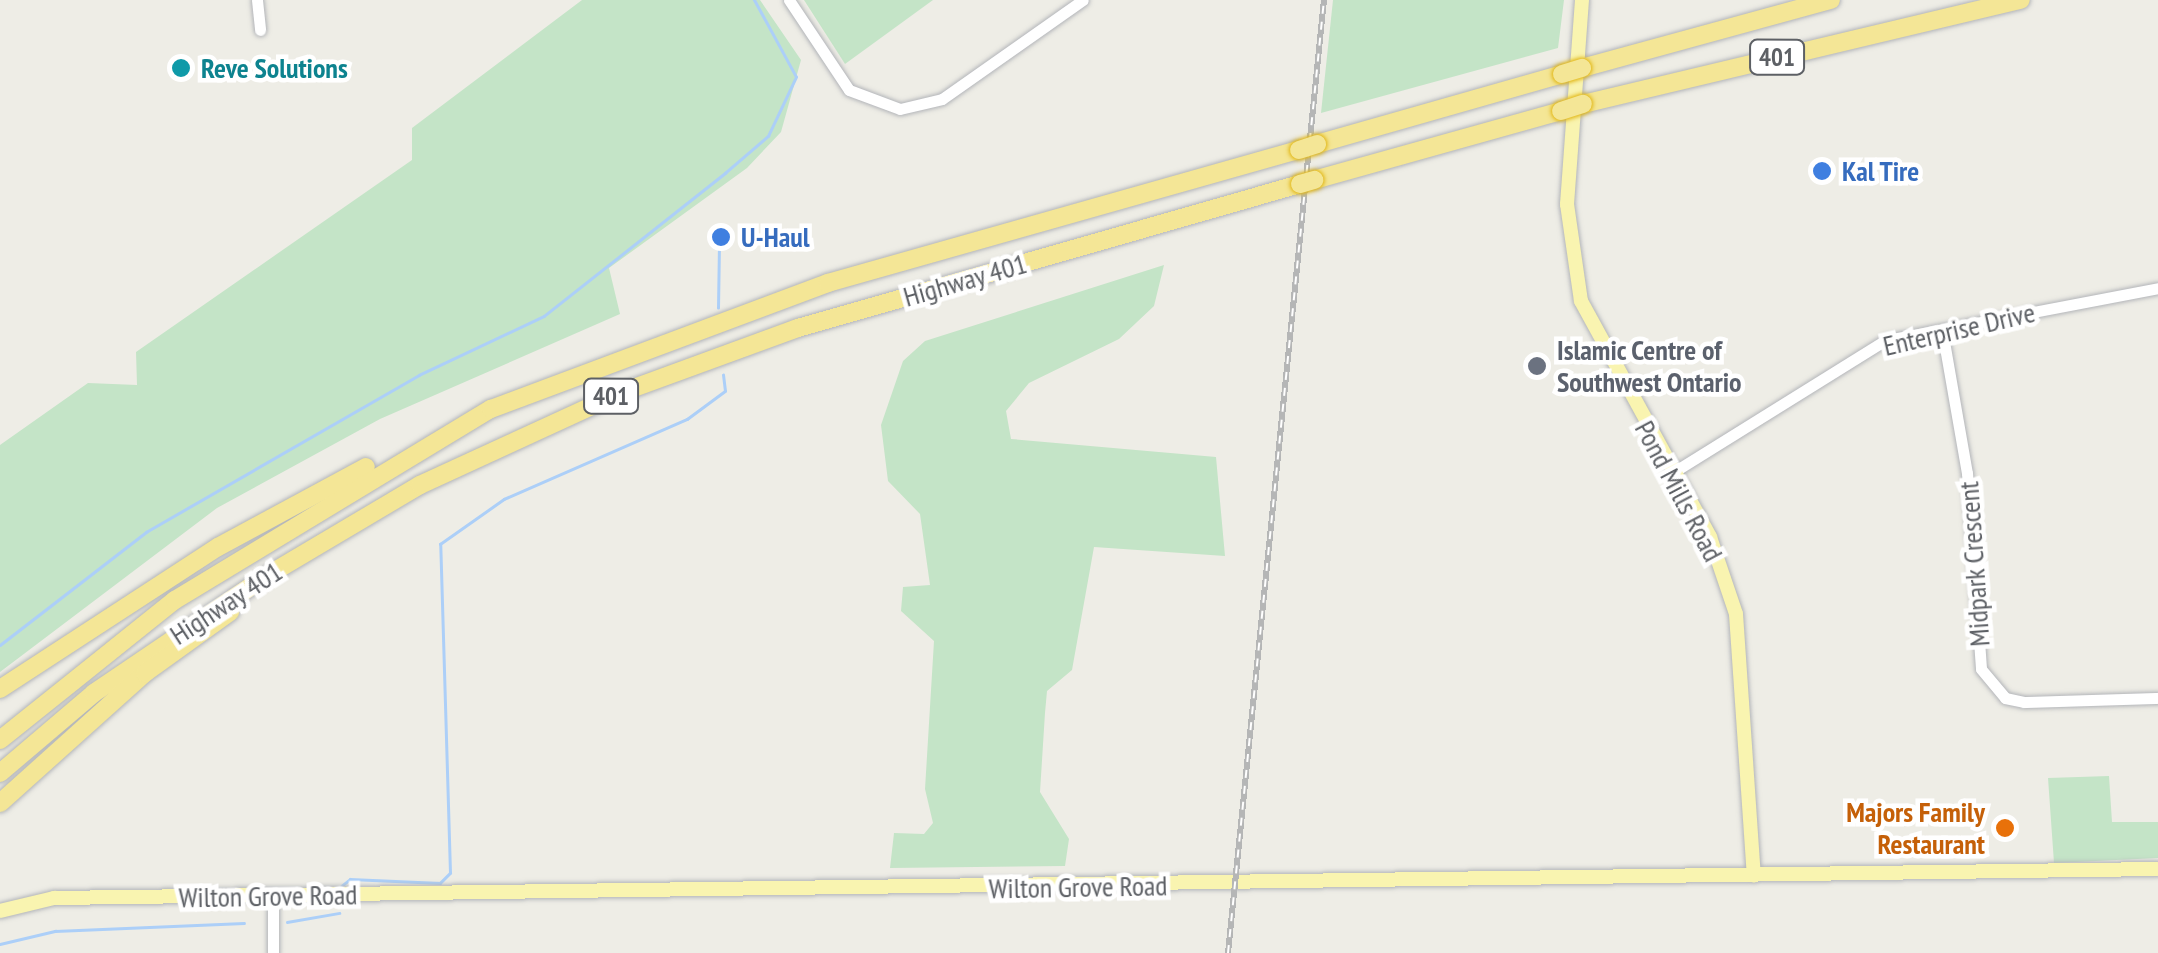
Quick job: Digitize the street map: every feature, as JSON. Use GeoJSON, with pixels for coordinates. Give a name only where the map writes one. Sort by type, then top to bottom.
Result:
{"type":"FeatureCollection","features":[{"type":"Feature","properties":{"kind":"highway","name":"Highway 401"},"geometry":{"type":"LineString","coordinates":[[0,740],[175,600],[418,448],[597,364],[731,314],[1831,0]]}},
{"type":"Feature","properties":{"kind":"highway","name":"Highway 401"},"geometry":{"type":"LineString","coordinates":[[0,773],[94,693],[265,578],[420,485],[620,393],[798,328],[1583,104],[2021,0]]}},
{"type":"Feature","properties":{"kind":"highway"},"geometry":{"type":"LineString","coordinates":[[0,689],[218,547],[418,448]]}},
{"type":"Feature","properties":{"kind":"highway"},"geometry":{"type":"LineString","coordinates":[[0,803],[265,578]]}},
{"type":"Feature","properties":{"kind":"main road","name":"Pond Mills Road"},"geometry":{"type":"LineString","coordinates":[[1582,0],[1567,204],[1581,301],[1710,537],[1736,614],[1754,875]]}},
{"type":"Feature","properties":{"kind":"main road","name":"Wilton Grove Road"},"geometry":{"type":"LineString","coordinates":[[0,911],[54,898],[2158,869]]}},
{"type":"Feature","properties":{"kind":"street"},"geometry":{"type":"LineString","coordinates":[[257,0],[260,30]]}},
{"type":"Feature","properties":{"kind":"street"},"geometry":{"type":"LineString","coordinates":[[788,0],[849,90],[900,110],[942,99],[1083,0]]}},
{"type":"Feature","properties":{"kind":"street","name":"Enterprise Drive"},"geometry":{"type":"LineString","coordinates":[[1672,473],[1886,340],[2158,288]]}},
{"type":"Feature","properties":{"kind":"street","name":"Midpark Crescent"},"geometry":{"type":"LineString","coordinates":[[1942,330],[1968,473],[1981,670],[2005,698],[2158,698]]}},
{"type":"Feature","properties":{"kind":"street"},"geometry":{"type":"LineString","coordinates":[[273,896],[273,953]]}},
{"type":"Feature","properties":{"kind":"green space"},"geometry":{"type":"Polygon","coordinates":[[[582,0],[760,0],[801,60],[781,132],[747,168],[609,268],[620,314],[380,419],[217,508],[0,672],[0,445],[88,383],[137,385],[136,352],[412,160],[412,128],[582,0]]]}},
{"type":"Feature","properties":{"kind":"green space"},"geometry":{"type":"Polygon","coordinates":[[[804,0],[933,0],[845,64],[804,0]]]}},
{"type":"Feature","properties":{"kind":"green space"},"geometry":{"type":"Polygon","coordinates":[[[1333,0],[1564,0],[1558,48],[1321,113],[1333,0]]]}},
{"type":"Feature","properties":{"kind":"green space"},"geometry":{"type":"Polygon","coordinates":[[[1164,265],[1154,306],[1119,339],[1029,383],[1006,411],[1011,439],[1216,457],[1225,556],[1094,547],[1072,670],[1047,691],[1045,713],[1040,792],[1069,839],[1065,866],[890,868],[894,833],[924,834],[933,823],[925,789],[934,641],[901,611],[903,587],[930,585],[920,514],[888,481],[881,425],[903,361],[925,341],[1164,265]]]}},
{"type":"Feature","properties":{"kind":"green space"},"geometry":{"type":"Polygon","coordinates":[[[2109,776],[2112,822],[2158,822],[2158,858],[2054,863],[2048,778],[2109,776]]]}},
{"type":"Feature","properties":{"kind":"waterway"},"geometry":{"type":"LineString","coordinates":[[0,645],[146,532],[419,375],[544,316],[725,173],[768,136],[796,77],[754,0]]}},
{"type":"Feature","properties":{"kind":"waterway"},"geometry":{"type":"LineString","coordinates":[[718,308],[719,247]]}},
{"type":"Feature","properties":{"kind":"waterway"},"geometry":{"type":"LineString","coordinates":[[339,888],[350,879],[440,883],[450,873],[440,544],[504,499],[687,419],[725,391],[723,375]]}},
{"type":"Feature","properties":{"kind":"waterway"},"geometry":{"type":"LineString","coordinates":[[287,922],[339,913]]}},
{"type":"Feature","properties":{"kind":"waterway"},"geometry":{"type":"LineString","coordinates":[[0,944],[55,931],[244,923]]}},
{"type":"Feature","properties":{"kind":"railway"},"geometry":{"type":"LineString","coordinates":[[1228,953],[1324,0]]}},
{"type":"Feature","properties":{"kind":"place","name":"Reve Solutions"},"geometry":{"type":"Point","coordinates":[181,68]}},
{"type":"Feature","properties":{"kind":"place","name":"Kal Tire"},"geometry":{"type":"Point","coordinates":[1822,171]}},
{"type":"Feature","properties":{"kind":"place","name":"U-Haul"},"geometry":{"type":"Point","coordinates":[721,237]}},
{"type":"Feature","properties":{"kind":"place","name":"Islamic Centre of Southwest Ontario"},"geometry":{"type":"Point","coordinates":[1537,366]}},
{"type":"Feature","properties":{"kind":"place","name":"Majors Family Restaurant"},"geometry":{"type":"Point","coordinates":[2005,828]}}]}
